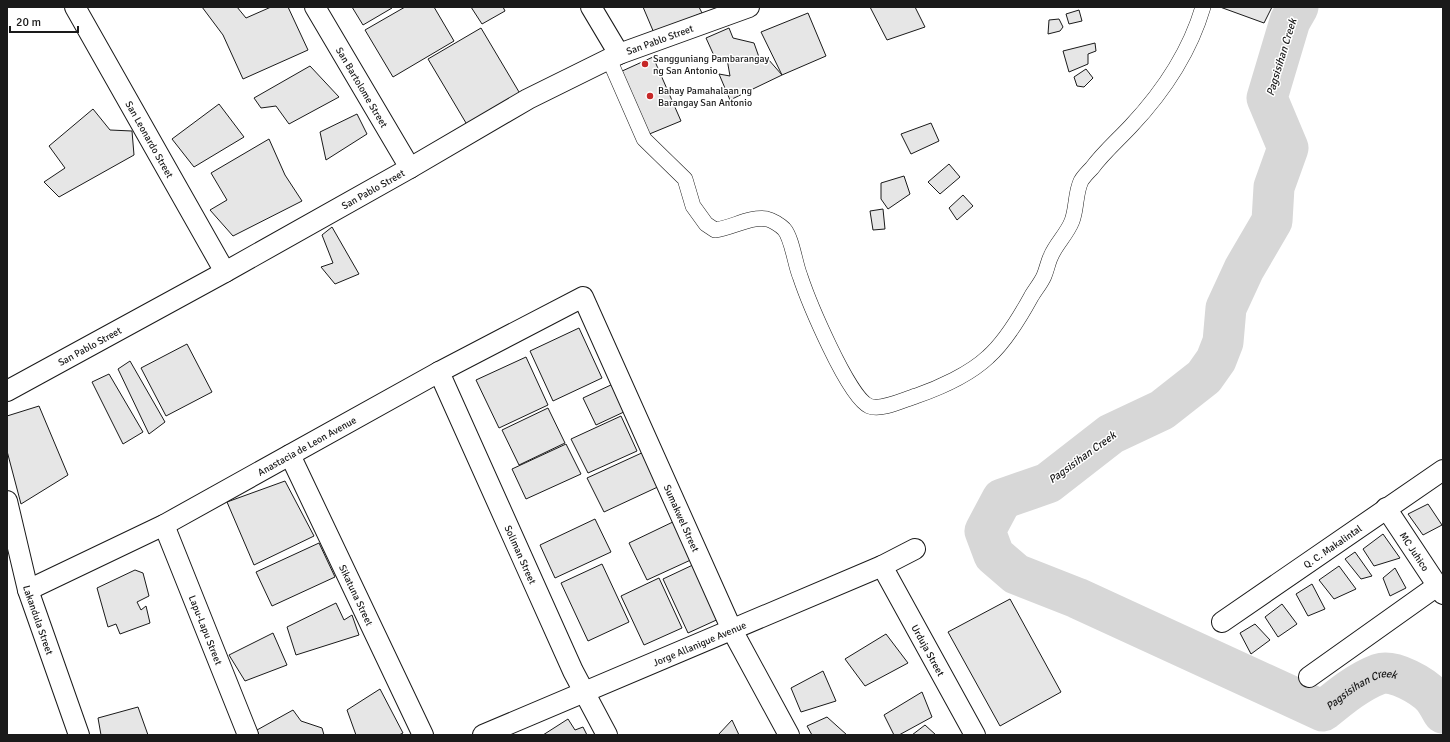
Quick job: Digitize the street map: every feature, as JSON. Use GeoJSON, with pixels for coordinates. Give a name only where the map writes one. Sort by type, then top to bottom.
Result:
{"type":"FeatureCollection","features":[{"type":"Feature","properties":{"kind":"street","name":"San Leonardo Street"},"geometry":{"type":"LineString","coordinates":[[75,7],[225,272]]}},
{"type":"Feature","properties":{"kind":"street","name":"San Bartolome Street"},"geometry":{"type":"LineString","coordinates":[[315,7],[410,168]]}},
{"type":"Feature","properties":{"kind":"street"},"geometry":{"type":"LineString","coordinates":[[591,7],[614,57],[644,139],[684,179],[693,206],[706,224],[715,230],[726,229],[749,220],[767,219],[776,222],[784,229],[788,237],[800,276],[825,337],[846,379],[859,398],[867,406],[878,408],[926,393],[968,372],[989,357],[1008,334],[1044,276],[1051,255],[1071,224],[1075,212],[1077,195],[1082,180],[1097,161],[1132,125],[1160,90],[1184,53],[1197,28],[1203,7]]}},
{"type":"Feature","properties":{"kind":"street","name":"San Pablo Street"},"geometry":{"type":"LineString","coordinates":[[7,391],[225,272],[410,168],[528,99],[614,57],[749,7]]}},
{"type":"Feature","properties":{"kind":"street","name":"Anastacia de Leon Avenue"},"geometry":{"type":"LineString","coordinates":[[28,590],[164,525],[439,372],[583,297]]}},
{"type":"Feature","properties":{"kind":"street","name":"Sumakwel Street"},"geometry":{"type":"LineString","coordinates":[[583,297],[732,630],[789,735]]}},
{"type":"Feature","properties":{"kind":"street","name":"Soliman Street"},"geometry":{"type":"LineString","coordinates":[[439,372],[584,693],[607,735]]}},
{"type":"Feature","properties":{"kind":"street","name":"Sikatuna Street"},"geometry":{"type":"LineString","coordinates":[[290,455],[423,735]]}},
{"type":"Feature","properties":{"kind":"street","name":"Q. C. Makalintal"},"geometry":{"type":"LineString","coordinates":[[1222,622],[1443,470]]}},
{"type":"Feature","properties":{"kind":"street","name":"Lakandula Street"},"geometry":{"type":"LineString","coordinates":[[7,501],[28,590],[79,735]]}},
{"type":"Feature","properties":{"kind":"street","name":"MC Juhico"},"geometry":{"type":"LineString","coordinates":[[1386,508],[1440,590]]}},
{"type":"Feature","properties":{"kind":"street","name":"Lapu-Lapu Street"},"geometry":{"type":"LineString","coordinates":[[164,525],[248,735]]}},
{"type":"Feature","properties":{"kind":"street","name":"Jorge Allanigue Avenue"},"geometry":{"type":"LineString","coordinates":[[483,735],[882,566],[915,549]]}},
{"type":"Feature","properties":{"kind":"street","name":"Urduja Street"},"geometry":{"type":"LineString","coordinates":[[882,566],[975,735]]}},
{"type":"Feature","properties":{"kind":"street"},"geometry":{"type":"LineString","coordinates":[[1309,677],[1440,590]]}},
{"type":"Feature","properties":{"kind":"building"},"geometry":{"type":"Polygon","coordinates":[[[202,7],[237,7],[246,18],[271,7],[288,7],[308,50],[243,79],[223,35],[202,7]]]}},
{"type":"Feature","properties":{"kind":"building"},"geometry":{"type":"Polygon","coordinates":[[[352,7],[391,7],[392,8],[363,25],[352,7]]]}},
{"type":"Feature","properties":{"kind":"building"},"geometry":{"type":"Polygon","coordinates":[[[405,7],[434,7],[454,41],[393,77],[365,30],[405,7]]]}},
{"type":"Feature","properties":{"kind":"building"},"geometry":{"type":"Polygon","coordinates":[[[471,7],[503,7],[505,11],[482,24],[471,7]]]}},
{"type":"Feature","properties":{"kind":"building"},"geometry":{"type":"Polygon","coordinates":[[[643,7],[699,7],[702,13],[654,33],[643,7]]]}},
{"type":"Feature","properties":{"kind":"building"},"geometry":{"type":"Polygon","coordinates":[[[870,7],[915,7],[925,27],[887,40],[870,7]]]}},
{"type":"Feature","properties":{"kind":"building"},"geometry":{"type":"Polygon","coordinates":[[[1220,7],[1272,7],[1264,23],[1220,7]]]}},
{"type":"Feature","properties":{"kind":"building"},"geometry":{"type":"Polygon","coordinates":[[[1079,10],[1082,21],[1069,24],[1066,14],[1079,10]]]}},
{"type":"Feature","properties":{"kind":"building"},"geometry":{"type":"Polygon","coordinates":[[[808,13],[826,56],[782,75],[761,32],[808,13]]]}},
{"type":"Feature","properties":{"kind":"building"},"geometry":{"type":"Polygon","coordinates":[[[1059,19],[1063,27],[1060,31],[1048,34],[1049,20],[1059,19]]]}},
{"type":"Feature","properties":{"kind":"building"},"geometry":{"type":"Polygon","coordinates":[[[481,28],[522,97],[469,128],[428,59],[481,28]]]}},
{"type":"Feature","properties":{"kind":"building"},"geometry":{"type":"Polygon","coordinates":[[[729,28],[733,38],[754,43],[760,60],[768,59],[782,75],[730,100],[719,74],[730,76],[727,59],[716,60],[706,38],[729,28]]]}},
{"type":"Feature","properties":{"kind":"building"},"geometry":{"type":"Polygon","coordinates":[[[1095,43],[1096,51],[1088,54],[1088,64],[1069,72],[1063,51],[1095,43]]]}},
{"type":"Feature","properties":{"kind":"building","name":"Bahay Pamahalaan ng Barangay San Antonio"},"geometry":{"type":"Polygon","coordinates":[[[653,57],[681,121],[647,135],[620,72],[653,57]]]}},
{"type":"Feature","properties":{"kind":"building"},"geometry":{"type":"Polygon","coordinates":[[[310,66],[339,97],[289,124],[276,106],[261,108],[254,98],[310,66]]]}},
{"type":"Feature","properties":{"kind":"building"},"geometry":{"type":"Polygon","coordinates":[[[1086,69],[1093,78],[1084,87],[1077,86],[1074,77],[1086,69]]]}},
{"type":"Feature","properties":{"kind":"building"},"geometry":{"type":"Polygon","coordinates":[[[219,104],[244,137],[194,167],[172,139],[219,104]]]}},
{"type":"Feature","properties":{"kind":"building"},"geometry":{"type":"Polygon","coordinates":[[[93,109],[110,130],[132,131],[134,155],[59,197],[44,182],[65,168],[49,146],[93,109]]]}},
{"type":"Feature","properties":{"kind":"building"},"geometry":{"type":"Polygon","coordinates":[[[357,114],[367,134],[326,160],[320,132],[357,114]]]}},
{"type":"Feature","properties":{"kind":"building"},"geometry":{"type":"Polygon","coordinates":[[[931,123],[939,141],[911,154],[901,134],[931,123]]]}},
{"type":"Feature","properties":{"kind":"building"},"geometry":{"type":"Polygon","coordinates":[[[269,139],[285,175],[302,201],[233,236],[210,210],[227,200],[211,173],[269,139]]]}},
{"type":"Feature","properties":{"kind":"building"},"geometry":{"type":"Polygon","coordinates":[[[949,164],[960,177],[940,194],[928,182],[949,164]]]}},
{"type":"Feature","properties":{"kind":"building"},"geometry":{"type":"Polygon","coordinates":[[[904,176],[910,194],[888,209],[881,199],[881,183],[904,176]]]}},
{"type":"Feature","properties":{"kind":"building"},"geometry":{"type":"Polygon","coordinates":[[[963,195],[973,206],[957,220],[949,208],[963,195]]]}},
{"type":"Feature","properties":{"kind":"building"},"geometry":{"type":"Polygon","coordinates":[[[883,209],[885,229],[873,230],[870,211],[883,209]]]}},
{"type":"Feature","properties":{"kind":"building"},"geometry":{"type":"Polygon","coordinates":[[[332,227],[359,274],[335,284],[321,267],[333,263],[322,235],[332,227]]]}},
{"type":"Feature","properties":{"kind":"building"},"geometry":{"type":"Polygon","coordinates":[[[579,328],[602,378],[553,401],[530,351],[579,328]]]}},
{"type":"Feature","properties":{"kind":"building"},"geometry":{"type":"Polygon","coordinates":[[[187,344],[212,392],[166,416],[141,368],[187,344]]]}},
{"type":"Feature","properties":{"kind":"building"},"geometry":{"type":"Polygon","coordinates":[[[526,357],[548,405],[499,428],[476,380],[526,357]]]}},
{"type":"Feature","properties":{"kind":"building"},"geometry":{"type":"Polygon","coordinates":[[[130,361],[165,422],[149,434],[118,369],[130,361]]]}},
{"type":"Feature","properties":{"kind":"building"},"geometry":{"type":"Polygon","coordinates":[[[109,374],[143,432],[123,444],[92,382],[109,374]]]}},
{"type":"Feature","properties":{"kind":"building"},"geometry":{"type":"Polygon","coordinates":[[[613,384],[626,411],[596,425],[583,398],[613,384]]]}},
{"type":"Feature","properties":{"kind":"building"},"geometry":{"type":"Polygon","coordinates":[[[39,406],[68,475],[21,504],[7,451],[7,416],[39,406]]]}},
{"type":"Feature","properties":{"kind":"building"},"geometry":{"type":"Polygon","coordinates":[[[548,408],[565,443],[519,465],[502,430],[548,408]]]}},
{"type":"Feature","properties":{"kind":"building"},"geometry":{"type":"Polygon","coordinates":[[[621,416],[637,451],[588,473],[571,439],[621,416]]]}},
{"type":"Feature","properties":{"kind":"building"},"geometry":{"type":"Polygon","coordinates":[[[566,444],[581,474],[526,499],[512,469],[566,444]]]}},
{"type":"Feature","properties":{"kind":"building"},"geometry":{"type":"Polygon","coordinates":[[[646,451],[662,485],[604,512],[587,478],[646,451]]]}},
{"type":"Feature","properties":{"kind":"building"},"geometry":{"type":"Polygon","coordinates":[[[285,481],[314,536],[254,565],[227,502],[285,481]]]}},
{"type":"Feature","properties":{"kind":"building"},"geometry":{"type":"Polygon","coordinates":[[[1428,504],[1442,525],[1423,535],[1408,514],[1428,504]]]}},
{"type":"Feature","properties":{"kind":"building"},"geometry":{"type":"Polygon","coordinates":[[[595,519],[611,552],[555,578],[540,545],[595,519]]]}},
{"type":"Feature","properties":{"kind":"building"},"geometry":{"type":"Polygon","coordinates":[[[677,520],[695,558],[647,580],[629,543],[677,520]]]}},
{"type":"Feature","properties":{"kind":"building"},"geometry":{"type":"Polygon","coordinates":[[[1383,534],[1400,558],[1374,566],[1363,549],[1383,534]]]}},
{"type":"Feature","properties":{"kind":"building"},"geometry":{"type":"Polygon","coordinates":[[[319,543],[335,577],[272,606],[256,572],[319,543]]]}},
{"type":"Feature","properties":{"kind":"building"},"geometry":{"type":"Polygon","coordinates":[[[1355,552],[1372,576],[1361,579],[1345,559],[1355,552]]]}},
{"type":"Feature","properties":{"kind":"building"},"geometry":{"type":"Polygon","coordinates":[[[697,563],[723,617],[688,633],[663,579],[697,563]]]}},
{"type":"Feature","properties":{"kind":"building"},"geometry":{"type":"Polygon","coordinates":[[[602,564],[629,622],[588,641],[561,583],[602,564]]]}},
{"type":"Feature","properties":{"kind":"building"},"geometry":{"type":"Polygon","coordinates":[[[1339,566],[1356,589],[1334,599],[1319,580],[1339,566]]]}},
{"type":"Feature","properties":{"kind":"building"},"geometry":{"type":"Polygon","coordinates":[[[1395,568],[1406,588],[1390,596],[1383,578],[1395,568]]]}},
{"type":"Feature","properties":{"kind":"building"},"geometry":{"type":"Polygon","coordinates":[[[135,570],[143,573],[149,596],[137,602],[141,610],[146,606],[150,623],[120,634],[116,624],[108,627],[97,588],[135,570]]]}},
{"type":"Feature","properties":{"kind":"building"},"geometry":{"type":"Polygon","coordinates":[[[659,578],[682,628],[644,645],[621,596],[659,578]]]}},
{"type":"Feature","properties":{"kind":"building"},"geometry":{"type":"Polygon","coordinates":[[[1312,584],[1325,609],[1308,616],[1296,594],[1312,584]]]}},
{"type":"Feature","properties":{"kind":"building"},"geometry":{"type":"Polygon","coordinates":[[[1010,599],[1061,692],[1000,726],[948,632],[1010,599]]]}},
{"type":"Feature","properties":{"kind":"building"},"geometry":{"type":"Polygon","coordinates":[[[336,603],[344,620],[352,615],[359,635],[296,655],[287,627],[336,603]]]}},
{"type":"Feature","properties":{"kind":"building"},"geometry":{"type":"Polygon","coordinates":[[[1282,604],[1297,624],[1278,637],[1265,617],[1282,604]]]}},
{"type":"Feature","properties":{"kind":"building"},"geometry":{"type":"Polygon","coordinates":[[[1255,624],[1270,640],[1251,654],[1240,633],[1255,624]]]}},
{"type":"Feature","properties":{"kind":"building"},"geometry":{"type":"Polygon","coordinates":[[[273,633],[287,665],[245,681],[229,655],[273,633]]]}},
{"type":"Feature","properties":{"kind":"building"},"geometry":{"type":"Polygon","coordinates":[[[886,634],[908,663],[865,686],[845,659],[886,634]]]}},
{"type":"Feature","properties":{"kind":"building"},"geometry":{"type":"Polygon","coordinates":[[[823,671],[836,701],[801,712],[791,688],[823,671]]]}},
{"type":"Feature","properties":{"kind":"building"},"geometry":{"type":"Polygon","coordinates":[[[380,689],[403,733],[399,735],[356,735],[347,710],[380,689]]]}},
{"type":"Feature","properties":{"kind":"building"},"geometry":{"type":"Polygon","coordinates":[[[922,692],[932,717],[899,735],[894,735],[884,715],[922,692]]]}},
{"type":"Feature","properties":{"kind":"building"},"geometry":{"type":"Polygon","coordinates":[[[138,707],[148,735],[101,735],[98,718],[138,707]]]}},
{"type":"Feature","properties":{"kind":"building"},"geometry":{"type":"Polygon","coordinates":[[[293,710],[301,721],[322,728],[324,735],[259,735],[257,730],[293,710]]]}},
{"type":"Feature","properties":{"kind":"building"},"geometry":{"type":"Polygon","coordinates":[[[827,717],[847,735],[812,735],[807,726],[827,717]]]}},
{"type":"Feature","properties":{"kind":"building"},"geometry":{"type":"Polygon","coordinates":[[[568,719],[575,730],[583,727],[587,735],[543,735],[568,719]]]}},
{"type":"Feature","properties":{"kind":"building"},"geometry":{"type":"Polygon","coordinates":[[[732,720],[739,735],[718,735],[732,720]]]}},
{"type":"Feature","properties":{"kind":"building"},"geometry":{"type":"Polygon","coordinates":[[[925,725],[936,735],[912,735],[925,725]]]}},
{"type":"Feature","properties":{"kind":"waterway","name":"Pagsisihan Creek"},"geometry":{"type":"LineString","coordinates":[[1298,7],[1290,21],[1267,98],[1288,148],[1274,187],[1272,221],[1244,269],[1226,308],[1223,342],[1216,360],[1204,377],[1162,410],[1111,434],[1048,483],[1002,499],[985,531],[994,555],[1016,574],[1077,598],[1323,711],[1343,695],[1371,677],[1385,673],[1400,676],[1422,688],[1433,697],[1443,713]]}},
{"type":"Feature","properties":{"kind":"place","name":"Sangguniang Pambarangay ng San Antonio"},"geometry":{"type":"Point","coordinates":[645,64]}},
{"type":"Feature","properties":{"kind":"place","name":"Bahay Pamahalaan ng Barangay San Antonio"},"geometry":{"type":"Point","coordinates":[650,96]}}]}
